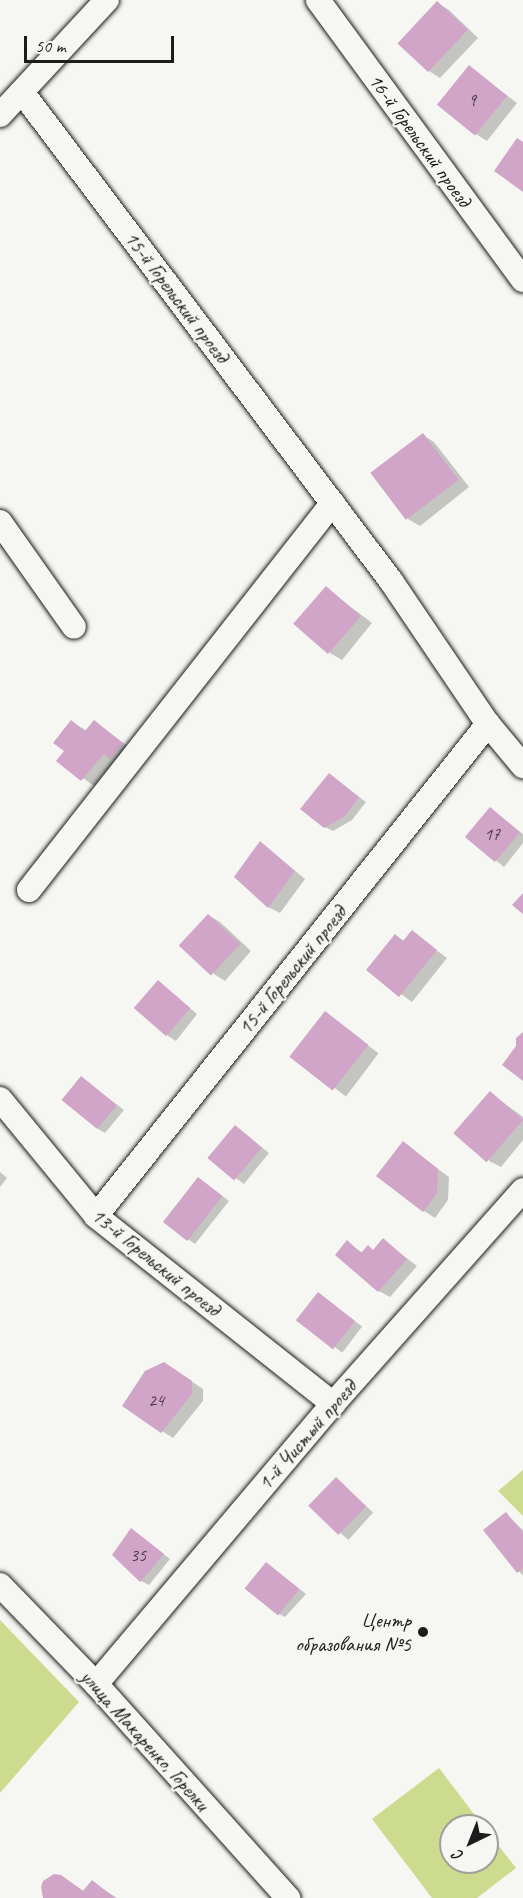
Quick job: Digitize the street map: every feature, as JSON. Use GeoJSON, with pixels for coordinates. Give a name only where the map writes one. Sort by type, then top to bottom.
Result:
{"type":"FeatureCollection","features":[{"type":"Feature","properties":{"kind":"street"},"geometry":{"type":"LineString","coordinates":[[0,115],[107,0]]}},
{"type":"Feature","properties":{"kind":"street","name":"16-й Горельский проезд"},"geometry":{"type":"LineString","coordinates":[[318,0],[523,280]]}},
{"type":"Feature","properties":{"kind":"street","name":"15-й Горельский проезд"},"geometry":{"type":"LineString","coordinates":[[22,92],[392,581],[488,724],[523,766]]}},
{"type":"Feature","properties":{"kind":"street"},"geometry":{"type":"LineString","coordinates":[[29,890],[332,503]]}},
{"type":"Feature","properties":{"kind":"street"},"geometry":{"type":"LineString","coordinates":[[0,522],[74,627]]}},
{"type":"Feature","properties":{"kind":"street","name":"15-й Горельский проезд"},"geometry":{"type":"LineString","coordinates":[[96,1216],[488,724]]}},
{"type":"Feature","properties":{"kind":"street","name":"13-й Горельский проезд"},"geometry":{"type":"LineString","coordinates":[[0,1099],[96,1216],[333,1404]]}},
{"type":"Feature","properties":{"kind":"street","name":"1-й Чистый проезд"},"geometry":{"type":"LineString","coordinates":[[96,1684],[333,1404],[523,1190]]}},
{"type":"Feature","properties":{"kind":"street","name":"улица Макаренко, Горелки"},"geometry":{"type":"LineString","coordinates":[[0,1585],[96,1684],[288,1898]]}},
{"type":"Feature","properties":{"kind":"green space"},"geometry":{"type":"Polygon","coordinates":[[[523,1470],[523,1516],[498,1491],[523,1470]]]}},
{"type":"Feature","properties":{"kind":"green space"},"geometry":{"type":"Polygon","coordinates":[[[0,1620],[79,1702],[0,1793],[0,1620]]]}},
{"type":"Feature","properties":{"kind":"green space"},"geometry":{"type":"Polygon","coordinates":[[[439,1768],[474,1814],[439,1814],[439,1874],[499,1874],[499,1846],[516,1868],[477,1898],[432,1898],[372,1819],[439,1768]]]}},
{"type":"Feature","properties":{"kind":"building"},"geometry":{"type":"Polygon","coordinates":[[[437,1],[468,30],[428,72],[397,43],[437,1]]]}},
{"type":"Feature","properties":{"kind":"building"},"geometry":{"type":"Polygon","coordinates":[[[469,65],[507,96],[475,135],[437,105],[469,65]]]}},
{"type":"Feature","properties":{"kind":"building"},"geometry":{"type":"Polygon","coordinates":[[[517,138],[523,142],[523,192],[494,171],[517,138]]]}},
{"type":"Feature","properties":{"kind":"building"},"geometry":{"type":"Polygon","coordinates":[[[423,433],[459,480],[406,520],[370,473],[423,433]]]}},
{"type":"Feature","properties":{"kind":"building"},"geometry":{"type":"Polygon","coordinates":[[[326,586],[361,616],[328,654],[293,624],[326,586]]]}},
{"type":"Feature","properties":{"kind":"building"},"geometry":{"type":"Polygon","coordinates":[[[71,720],[85,731],[94,720],[123,743],[110,759],[104,754],[81,781],[56,761],[64,751],[53,743],[71,720]]]}},
{"type":"Feature","properties":{"kind":"building"},"geometry":{"type":"Polygon","coordinates":[[[329,773],[359,797],[345,816],[324,828],[300,809],[329,773]]]}},
{"type":"Feature","properties":{"kind":"building"},"geometry":{"type":"Polygon","coordinates":[[[490,807],[520,832],[495,862],[465,837],[490,807]]]}},
{"type":"Feature","properties":{"kind":"building"},"geometry":{"type":"Polygon","coordinates":[[[260,841],[295,871],[268,908],[234,877],[260,841]]]}},
{"type":"Feature","properties":{"kind":"building"},"geometry":{"type":"Polygon","coordinates":[[[523,893],[523,914],[512,905],[523,893]]]}},
{"type":"Feature","properties":{"kind":"building"},"geometry":{"type":"Polygon","coordinates":[[[208,914],[240,944],[211,975],[179,945],[208,914]]]}},
{"type":"Feature","properties":{"kind":"building"},"geometry":{"type":"Polygon","coordinates":[[[412,930],[437,950],[399,997],[366,970],[395,934],[403,941],[412,930]]]}},
{"type":"Feature","properties":{"kind":"building"},"geometry":{"type":"Polygon","coordinates":[[[158,980],[190,1008],[166,1036],[134,1008],[158,980]]]}},
{"type":"Feature","properties":{"kind":"building"},"geometry":{"type":"Polygon","coordinates":[[[325,1011],[368,1045],[333,1091],[289,1057],[325,1011]]]}},
{"type":"Feature","properties":{"kind":"building"},"geometry":{"type":"Polygon","coordinates":[[[523,1032],[523,1081],[502,1065],[516,1046],[516,1038],[523,1032]]]}},
{"type":"Feature","properties":{"kind":"building"},"geometry":{"type":"Polygon","coordinates":[[[81,1076],[117,1105],[97,1129],[61,1100],[81,1076]]]}},
{"type":"Feature","properties":{"kind":"building"},"geometry":{"type":"Polygon","coordinates":[[[490,1091],[523,1120],[486,1162],[453,1133],[490,1091]]]}},
{"type":"Feature","properties":{"kind":"building"},"geometry":{"type":"Polygon","coordinates":[[[235,1125],[262,1147],[234,1180],[207,1158],[235,1125]]]}},
{"type":"Feature","properties":{"kind":"building"},"geometry":{"type":"Polygon","coordinates":[[[403,1141],[438,1169],[437,1193],[423,1212],[376,1176],[403,1141]]]}},
{"type":"Feature","properties":{"kind":"building"},"geometry":{"type":"Polygon","coordinates":[[[198,1177],[222,1196],[187,1241],[163,1222],[198,1177]]]}},
{"type":"Feature","properties":{"kind":"building"},"geometry":{"type":"Polygon","coordinates":[[[383,1238],[407,1259],[378,1292],[335,1255],[347,1240],[361,1253],[368,1245],[373,1250],[383,1238]]]}},
{"type":"Feature","properties":{"kind":"building"},"geometry":{"type":"Polygon","coordinates":[[[318,1292],[355,1321],[333,1349],[296,1320],[318,1292]]]}},
{"type":"Feature","properties":{"kind":"building"},"geometry":{"type":"Polygon","coordinates":[[[164,1362],[192,1381],[192,1394],[161,1433],[122,1406],[145,1371],[164,1362]]]}},
{"type":"Feature","properties":{"kind":"building"},"geometry":{"type":"Polygon","coordinates":[[[336,1477],[366,1506],[338,1535],[308,1506],[336,1477]]]}},
{"type":"Feature","properties":{"kind":"building"},"geometry":{"type":"Polygon","coordinates":[[[506,1512],[523,1533],[523,1568],[517,1573],[483,1530],[506,1512]]]}},
{"type":"Feature","properties":{"kind":"building"},"geometry":{"type":"Polygon","coordinates":[[[131,1528],[164,1554],[140,1582],[112,1555],[131,1528]]]}},
{"type":"Feature","properties":{"kind":"building"},"geometry":{"type":"Polygon","coordinates":[[[266,1562],[299,1589],[278,1615],[245,1588],[266,1562]]]}},
{"type":"Feature","properties":{"kind":"building"},"geometry":{"type":"Polygon","coordinates":[[[54,1874],[61,1875],[83,1891],[92,1880],[115,1898],[43,1898],[41,1887],[43,1881],[54,1874]]]}},
{"type":"Feature","properties":{"kind":"place","name":"Центр образования №5"},"geometry":{"type":"Point","coordinates":[423,1632]}}]}
